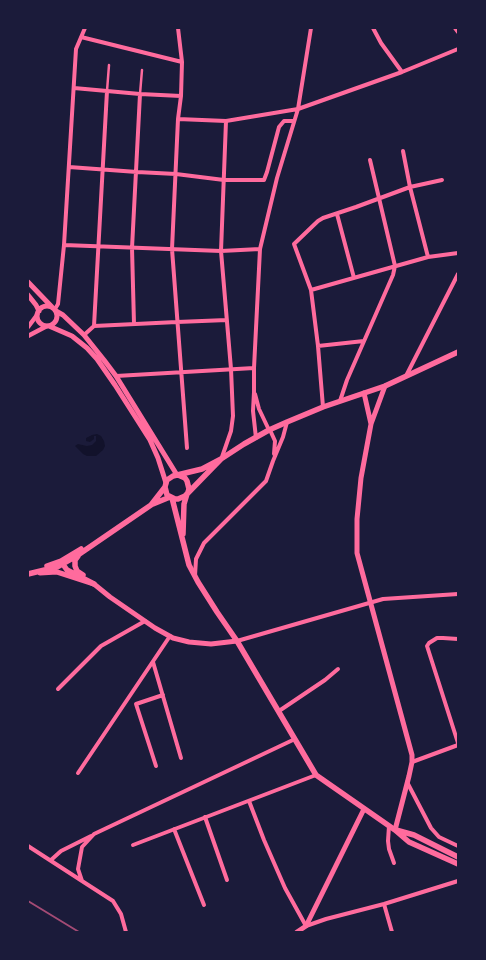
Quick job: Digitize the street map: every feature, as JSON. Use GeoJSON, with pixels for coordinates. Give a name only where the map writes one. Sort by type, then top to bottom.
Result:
{"type":"FeatureCollection","features":[{"type":"Feature","properties":{"kind":"main road"},"geometry":{"type":"LineString","coordinates":[[28,282],[93,345],[116,376],[177,476],[185,478],[188,485],[184,504],[182,541]]}},
{"type":"Feature","properties":{"kind":"main road"},"geometry":{"type":"LineString","coordinates":[[28,296],[36,305],[37,318],[41,324],[72,336],[97,359],[150,440],[158,458],[168,495],[171,498],[189,565],[217,612],[237,640],[316,774],[409,842],[458,864]]}},
{"type":"Feature","properties":{"kind":"main road"},"geometry":{"type":"LineString","coordinates":[[38,313],[45,306],[54,309],[57,316],[56,320],[48,326]]}},
{"type":"Feature","properties":{"kind":"main road"},"geometry":{"type":"LineString","coordinates":[[151,505],[170,478],[197,471],[221,460],[269,430],[287,422],[323,407],[385,386],[458,352]]}},
{"type":"Feature","properties":{"kind":"main road"},"geometry":{"type":"LineString","coordinates":[[385,386],[371,424],[361,478],[357,519],[357,553],[412,755],[408,782],[392,828]]}},
{"type":"Feature","properties":{"kind":"main road"},"geometry":{"type":"LineString","coordinates":[[364,393],[371,424]]}},
{"type":"Feature","properties":{"kind":"main road"},"geometry":{"type":"LineString","coordinates":[[28,574],[78,556],[151,505],[171,498],[182,498],[221,460]]}},
{"type":"Feature","properties":{"kind":"main road"},"geometry":{"type":"LineString","coordinates":[[62,562],[105,536]]}},
{"type":"Feature","properties":{"kind":"main road"},"geometry":{"type":"LineString","coordinates":[[78,556],[75,560],[77,571],[145,621],[170,636],[189,642],[210,644],[237,640]]}},
{"type":"Feature","properties":{"kind":"main road"},"geometry":{"type":"LineString","coordinates":[[62,562],[67,570],[94,584]]}},
{"type":"Feature","properties":{"kind":"main road"},"geometry":{"type":"LineString","coordinates":[[28,574],[57,572],[94,584]]}},
{"type":"Feature","properties":{"kind":"main road"},"geometry":{"type":"LineString","coordinates":[[298,932],[306,926],[364,809]]}},
{"type":"Feature","properties":{"kind":"main road"},"geometry":{"type":"LineString","coordinates":[[392,828],[414,835],[458,858]]}},
{"type":"Feature","properties":{"kind":"street"},"geometry":{"type":"LineString","coordinates":[[54,309],[58,304],[64,245],[76,49],[85,28]]}},
{"type":"Feature","properties":{"kind":"street"},"geometry":{"type":"LineString","coordinates":[[178,28],[182,62],[182,96],[178,119],[172,249],[186,448]]}},
{"type":"Feature","properties":{"kind":"street"},"geometry":{"type":"LineString","coordinates":[[256,438],[253,411],[260,249],[277,178],[298,109],[311,28]]}},
{"type":"Feature","properties":{"kind":"street"},"geometry":{"type":"LineString","coordinates":[[373,28],[402,72]]}},
{"type":"Feature","properties":{"kind":"street"},"geometry":{"type":"LineString","coordinates":[[455,28],[458,32]]}},
{"type":"Feature","properties":{"kind":"street"},"geometry":{"type":"LineString","coordinates":[[81,37],[182,62]]}},
{"type":"Feature","properties":{"kind":"street"},"geometry":{"type":"LineString","coordinates":[[178,119],[226,121],[298,109],[402,72],[458,49]]}},
{"type":"Feature","properties":{"kind":"street"},"geometry":{"type":"LineString","coordinates":[[94,326],[102,170],[110,65]]}},
{"type":"Feature","properties":{"kind":"street"},"geometry":{"type":"LineString","coordinates":[[134,324],[132,248],[142,70]]}},
{"type":"Feature","properties":{"kind":"street"},"geometry":{"type":"LineString","coordinates":[[74,88],[182,96]]}},
{"type":"Feature","properties":{"kind":"street"},"geometry":{"type":"LineString","coordinates":[[221,460],[233,421],[231,369],[221,251],[226,121]]}},
{"type":"Feature","properties":{"kind":"street"},"geometry":{"type":"LineString","coordinates":[[69,167],[176,174],[224,180],[264,180],[279,127],[284,121],[294,121]]}},
{"type":"Feature","properties":{"kind":"street"},"geometry":{"type":"LineString","coordinates":[[403,151],[410,188],[428,257]]}},
{"type":"Feature","properties":{"kind":"street"},"geometry":{"type":"LineString","coordinates":[[340,401],[347,380],[393,275],[395,266],[370,160]]}},
{"type":"Feature","properties":{"kind":"street"},"geometry":{"type":"LineString","coordinates":[[323,407],[311,290],[294,244],[323,218],[410,188],[442,180]]}},
{"type":"Feature","properties":{"kind":"street"},"geometry":{"type":"LineString","coordinates":[[337,214],[354,278]]}},
{"type":"Feature","properties":{"kind":"street"},"geometry":{"type":"LineString","coordinates":[[64,245],[221,251],[260,249]]}},
{"type":"Feature","properties":{"kind":"street"},"geometry":{"type":"LineString","coordinates":[[311,290],[428,257],[458,254]]}},
{"type":"Feature","properties":{"kind":"street"},"geometry":{"type":"LineString","coordinates":[[406,376],[458,274]]}},
{"type":"Feature","properties":{"kind":"street"},"geometry":{"type":"LineString","coordinates":[[28,327],[38,313]]}},
{"type":"Feature","properties":{"kind":"street"},"geometry":{"type":"LineString","coordinates":[[84,335],[94,326],[226,320]]}},
{"type":"Feature","properties":{"kind":"street"},"geometry":{"type":"LineString","coordinates":[[28,336],[48,326]]}},
{"type":"Feature","properties":{"kind":"street"},"geometry":{"type":"LineString","coordinates":[[318,346],[364,341]]}},
{"type":"Feature","properties":{"kind":"street"},"geometry":{"type":"LineString","coordinates":[[116,376],[254,368]]}},
{"type":"Feature","properties":{"kind":"street"},"geometry":{"type":"LineString","coordinates":[[254,392],[259,409],[275,441],[273,461]]}},
{"type":"Feature","properties":{"kind":"street"},"geometry":{"type":"LineString","coordinates":[[195,576],[196,559],[204,544],[266,481],[287,422]]}},
{"type":"Feature","properties":{"kind":"street"},"geometry":{"type":"LineString","coordinates":[[237,640],[383,599],[458,594]]}},
{"type":"Feature","properties":{"kind":"street"},"geometry":{"type":"LineString","coordinates":[[58,689],[101,646],[145,621]]}},
{"type":"Feature","properties":{"kind":"street"},"geometry":{"type":"LineString","coordinates":[[78,773],[170,636]]}},
{"type":"Feature","properties":{"kind":"street"},"geometry":{"type":"LineString","coordinates":[[412,762],[458,744],[427,646],[437,638],[458,639]]}},
{"type":"Feature","properties":{"kind":"street"},"geometry":{"type":"LineString","coordinates":[[153,662],[181,758]]}},
{"type":"Feature","properties":{"kind":"street"},"geometry":{"type":"LineString","coordinates":[[279,711],[338,669]]}},
{"type":"Feature","properties":{"kind":"street"},"geometry":{"type":"LineString","coordinates":[[136,704],[162,695]]}},
{"type":"Feature","properties":{"kind":"street"},"geometry":{"type":"LineString","coordinates":[[128,699],[136,704],[156,766]]}},
{"type":"Feature","properties":{"kind":"street"},"geometry":{"type":"LineString","coordinates":[[51,860],[61,851],[94,834],[295,739]]}},
{"type":"Feature","properties":{"kind":"street"},"geometry":{"type":"LineString","coordinates":[[133,845],[316,774]]}},
{"type":"Feature","properties":{"kind":"street"},"geometry":{"type":"LineString","coordinates":[[408,782],[431,828],[439,837],[458,846]]}},
{"type":"Feature","properties":{"kind":"street"},"geometry":{"type":"LineString","coordinates":[[250,801],[264,840],[285,888],[306,926],[458,881]]}},
{"type":"Feature","properties":{"kind":"street"},"geometry":{"type":"LineString","coordinates":[[205,817],[227,880]]}},
{"type":"Feature","properties":{"kind":"street"},"geometry":{"type":"LineString","coordinates":[[392,828],[388,841],[394,863]]}},
{"type":"Feature","properties":{"kind":"street"},"geometry":{"type":"LineString","coordinates":[[174,829],[204,906]]}},
{"type":"Feature","properties":{"kind":"street"},"geometry":{"type":"LineString","coordinates":[[82,881],[78,869],[80,852],[94,834]]}},
{"type":"Feature","properties":{"kind":"street"},"geometry":{"type":"LineString","coordinates":[[28,846],[113,901],[121,914],[126,932]]}},
{"type":"Feature","properties":{"kind":"street"},"geometry":{"type":"LineString","coordinates":[[384,904],[392,932]]}},
{"type":"Feature","properties":{"kind":"shaded area"},"geometry":{"type":"Polygon","coordinates":[[[97,434],[101,436],[105,446],[96,456],[87,456],[75,446],[78,444],[92,445],[96,441],[96,436],[90,442],[86,441],[86,438],[97,434]]]}},
{"type":"Feature","properties":{"kind":"railway"},"geometry":{"type":"LineString","coordinates":[[28,901],[79,932]]}}]}
